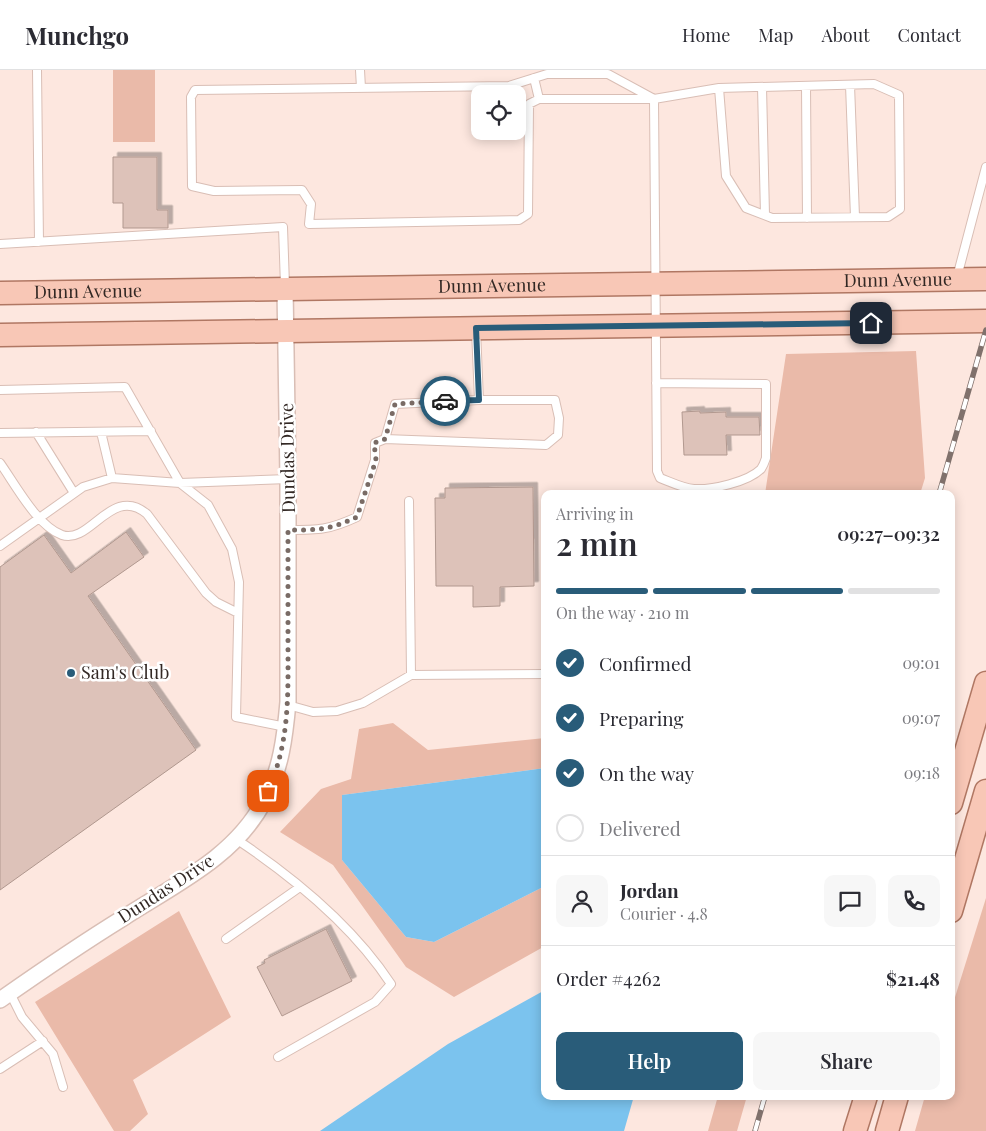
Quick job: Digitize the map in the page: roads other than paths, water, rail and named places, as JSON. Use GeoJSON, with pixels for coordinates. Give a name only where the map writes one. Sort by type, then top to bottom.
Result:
{"type":"FeatureCollection","features":[{"type":"Feature","properties":{"kind":"main road","name":"Dunn Avenue"},"geometry":{"type":"LineString","coordinates":[[0,292],[986,279]]}},
{"type":"Feature","properties":{"kind":"main road"},"geometry":{"type":"LineString","coordinates":[[0,335],[986,321]]}},
{"type":"Feature","properties":{"kind":"main road"},"geometry":{"type":"LineString","coordinates":[[955,789],[986,683]]}},
{"type":"Feature","properties":{"kind":"main road"},"geometry":{"type":"LineString","coordinates":[[955,897],[986,791]]}},
{"type":"Feature","properties":{"kind":"main road"},"geometry":{"type":"LineString","coordinates":[[855,1131],[865,1100]]}},
{"type":"Feature","properties":{"kind":"main road"},"geometry":{"type":"LineString","coordinates":[[886,1131],[896,1100]]}},
{"type":"Feature","properties":{"kind":"street","name":"Dundas Drive"},"geometry":{"type":"LineString","coordinates":[[5,997],[109,927],[199,871],[236,839],[264,802],[280,759],[288,705],[288,479],[285,288]]}},
{"type":"Feature","properties":{"kind":"lane"},"geometry":{"type":"LineString","coordinates":[[37,70],[39,242]]}},
{"type":"Feature","properties":{"kind":"lane"},"geometry":{"type":"LineString","coordinates":[[360,70],[361,88]]}},
{"type":"Feature","properties":{"kind":"lane"},"geometry":{"type":"LineString","coordinates":[[654,99],[606,72],[547,74],[508,86],[195,90],[191,97],[192,186],[214,191],[302,190],[310,204],[309,224],[519,220],[528,214],[529,104],[540,99],[654,99],[719,88],[874,84],[899,95],[900,209],[888,217],[772,218],[746,208],[726,176],[719,88]]}},
{"type":"Feature","properties":{"kind":"lane"},"geometry":{"type":"LineString","coordinates":[[534,78],[540,99]]}},
{"type":"Feature","properties":{"kind":"lane"},"geometry":{"type":"LineString","coordinates":[[850,85],[855,217]]}},
{"type":"Feature","properties":{"kind":"lane"},"geometry":{"type":"LineString","coordinates":[[806,86],[807,218]]}},
{"type":"Feature","properties":{"kind":"lane"},"geometry":{"type":"LineString","coordinates":[[762,87],[765,215]]}},
{"type":"Feature","properties":{"kind":"lane"},"geometry":{"type":"LineString","coordinates":[[654,99],[655,326],[657,471],[660,478],[676,485],[693,489],[714,488],[744,479],[761,468],[766,458],[766,384],[656,383]]}},
{"type":"Feature","properties":{"kind":"lane"},"geometry":{"type":"LineString","coordinates":[[956,279],[986,167]]}},
{"type":"Feature","properties":{"kind":"lane"},"geometry":{"type":"LineString","coordinates":[[0,244],[282,227],[285,288]]}},
{"type":"Feature","properties":{"kind":"lane"},"geometry":{"type":"LineString","coordinates":[[476,328],[479,400]]}},
{"type":"Feature","properties":{"kind":"lane"},"geometry":{"type":"LineString","coordinates":[[0,390],[125,387],[180,483],[208,504],[232,549],[239,582],[236,717],[286,727]]}},
{"type":"Feature","properties":{"kind":"lane"},"geometry":{"type":"LineString","coordinates":[[288,530],[322,530],[341,525],[357,517],[376,460],[374,443],[385,439],[546,446],[558,435],[559,418],[555,400],[479,400],[395,404],[385,439]]}},
{"type":"Feature","properties":{"kind":"lane"},"geometry":{"type":"LineString","coordinates":[[36,432],[74,493]]}},
{"type":"Feature","properties":{"kind":"lane"},"geometry":{"type":"LineString","coordinates":[[101,432],[112,478]]}},
{"type":"Feature","properties":{"kind":"lane"},"geometry":{"type":"LineString","coordinates":[[0,433],[151,432]]}},
{"type":"Feature","properties":{"kind":"lane"},"geometry":{"type":"LineString","coordinates":[[0,463],[38,519],[62,535],[71,535],[79,532],[115,508],[126,505],[139,507],[206,593],[216,602],[238,613]]}},
{"type":"Feature","properties":{"kind":"lane"},"geometry":{"type":"LineString","coordinates":[[0,545],[83,486],[112,478],[180,483],[288,479]]}},
{"type":"Feature","properties":{"kind":"lane"},"geometry":{"type":"LineString","coordinates":[[409,501],[411,675]]}},
{"type":"Feature","properties":{"kind":"lane"},"geometry":{"type":"LineString","coordinates":[[288,705],[313,712],[337,711],[363,703],[411,675],[541,674]]}},
{"type":"Feature","properties":{"kind":"lane"},"geometry":{"type":"LineString","coordinates":[[236,839],[273,864],[300,887],[374,959],[391,984],[376,1002],[278,1057]]}},
{"type":"Feature","properties":{"kind":"lane"},"geometry":{"type":"LineString","coordinates":[[226,939],[300,887]]}},
{"type":"Feature","properties":{"kind":"lane"},"geometry":{"type":"LineString","coordinates":[[5,997],[53,1054],[63,1088]]}},
{"type":"Feature","properties":{"kind":"lane"},"geometry":{"type":"LineString","coordinates":[[0,1069],[43,1041]]}},
{"type":"Feature","properties":{"kind":"water"},"geometry":{"type":"Polygon","coordinates":[[[541,769],[541,888],[434,942],[406,937],[342,860],[342,795],[541,769]]]}},
{"type":"Feature","properties":{"kind":"water"},"geometry":{"type":"Polygon","coordinates":[[[541,992],[541,1100],[633,1100],[624,1131],[320,1131],[448,1044],[541,992]]]}},
{"type":"Feature","properties":{"kind":"railway"},"geometry":{"type":"LineString","coordinates":[[940,490],[986,330]]}},
{"type":"Feature","properties":{"kind":"railway"},"geometry":{"type":"LineString","coordinates":[[755,1131],[764,1100]]}},
{"type":"Feature","properties":{"kind":"place","name":"Sam's Club"},"geometry":{"type":"Point","coordinates":[71,673]}}]}
